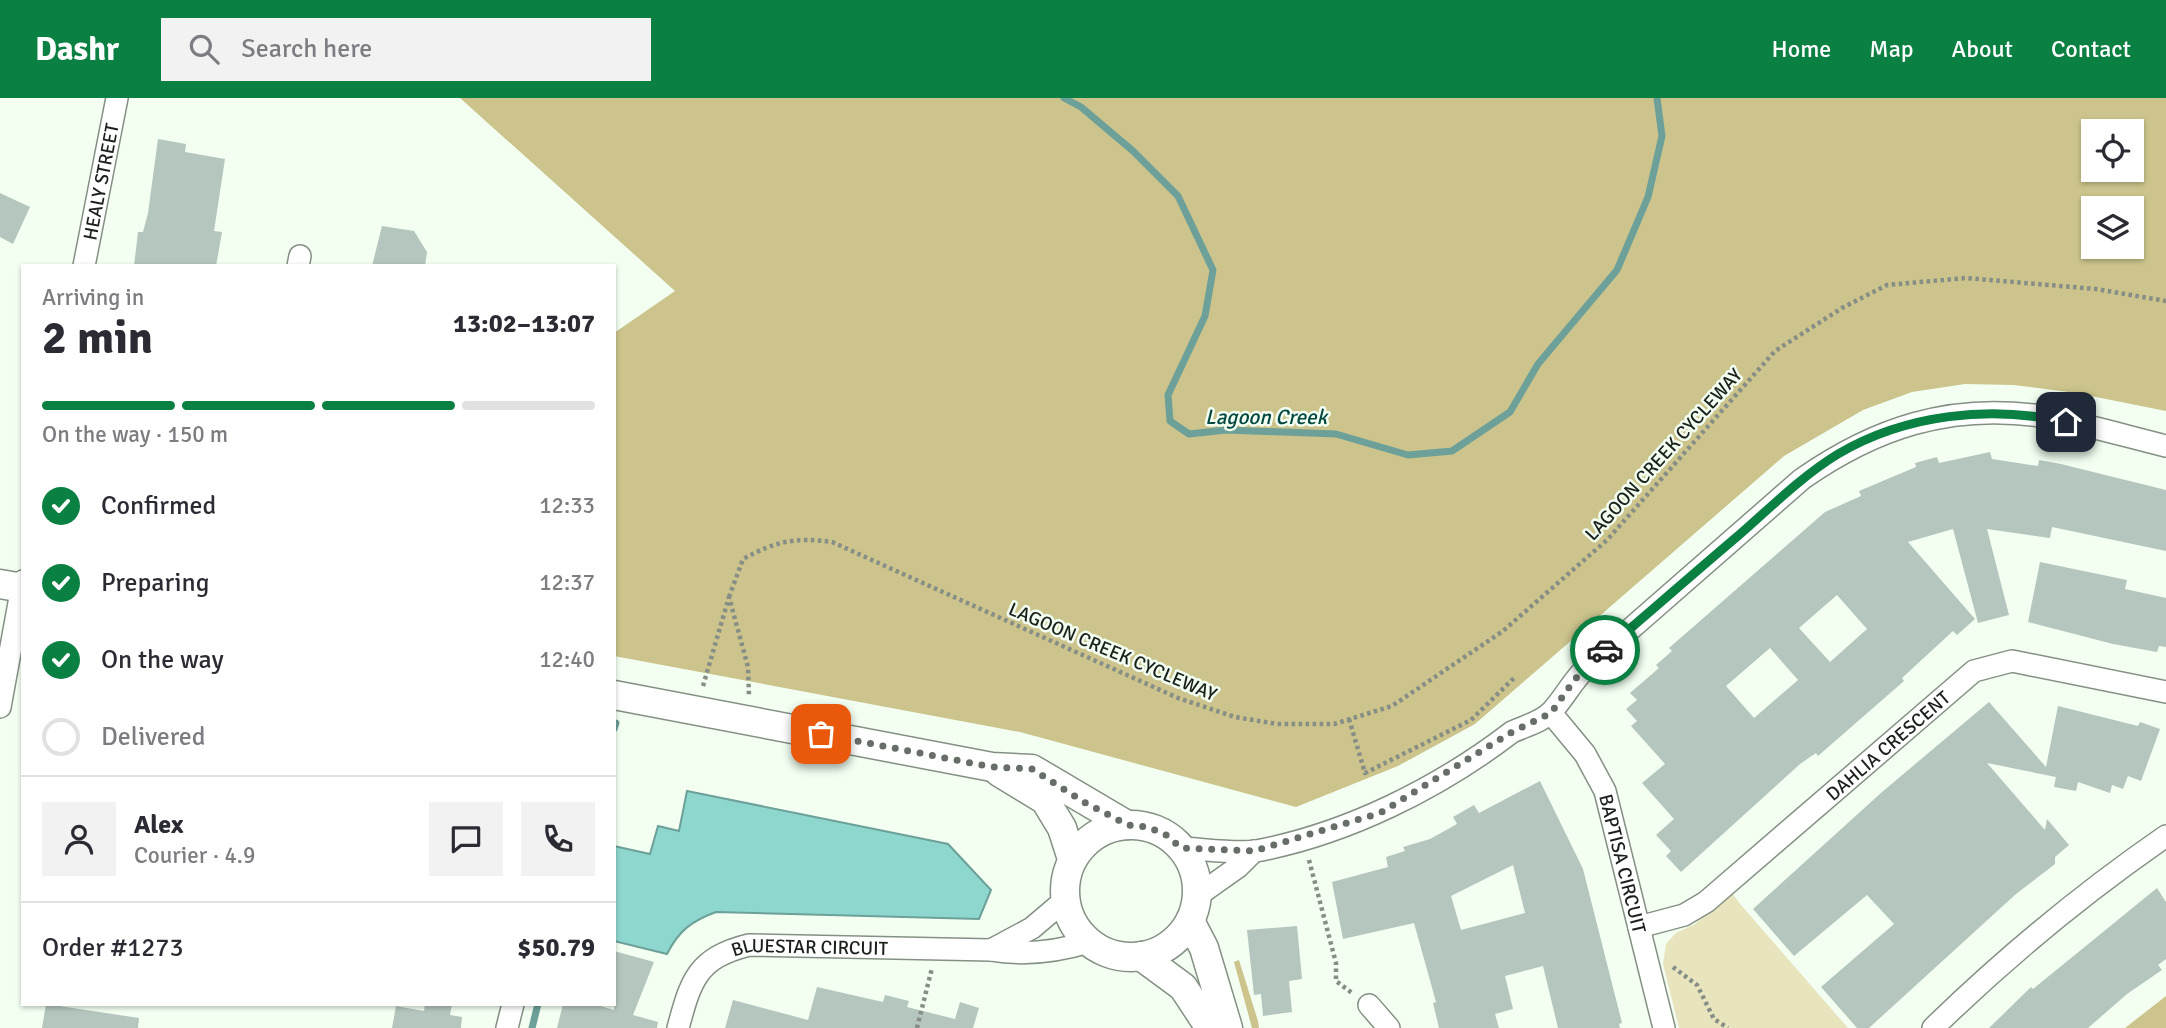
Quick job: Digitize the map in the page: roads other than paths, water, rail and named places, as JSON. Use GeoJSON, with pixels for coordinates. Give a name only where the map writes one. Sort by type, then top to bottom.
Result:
{"type":"FeatureCollection","features":[{"type":"Feature","properties":{"kind":"main road"},"geometry":{"type":"LineString","coordinates":[[616,695],[992,767],[1032,769],[1128,825]]}},
{"type":"Feature","properties":{"kind":"main road"},"geometry":{"type":"LineString","coordinates":[[992,767],[1045,800],[1062,828],[1072,859]]}},
{"type":"Feature","properties":{"kind":"main road"},"geometry":{"type":"LineString","coordinates":[[1193,908],[1177,938],[1161,950],[1141,956],[1114,954],[1089,942],[1077,931],[1065,900],[1065,879],[1072,859],[1086,841],[1105,830],[1128,825],[1148,827],[1166,835],[1181,848],[1196,878],[1193,908],[1228,1028]]}},
{"type":"Feature","properties":{"kind":"main road"},"geometry":{"type":"LineString","coordinates":[[1141,956],[1183,987],[1210,1028]]}},
{"type":"Feature","properties":{"kind":"street","name":"HEALY STREET"},"geometry":{"type":"LineString","coordinates":[[84,264],[117,98]]}},
{"type":"Feature","properties":{"kind":"street"},"geometry":{"type":"LineString","coordinates":[[1181,848],[1254,851],[1380,813],[1512,732],[1551,713],[1569,685],[1587,667],[1802,479],[1838,454],[1870,438],[1947,416],[1994,413],[2040,416],[2166,446]]}},
{"type":"Feature","properties":{"kind":"street"},"geometry":{"type":"LineString","coordinates":[[0,707],[17,586]]}},
{"type":"Feature","properties":{"kind":"street","name":"DAHLIA CRESCENT"},"geometry":{"type":"LineString","coordinates":[[1639,927],[1684,915],[1706,902],[1974,671],[2012,661],[2166,692]]}},
{"type":"Feature","properties":{"kind":"street","name":"BAPTISA CIRCUIT"},"geometry":{"type":"LineString","coordinates":[[1551,713],[1585,754],[1601,782],[1664,1028]]}},
{"type":"Feature","properties":{"kind":"street"},"geometry":{"type":"LineString","coordinates":[[1933,1028],[2024,942],[2094,886],[2166,836]]}},
{"type":"Feature","properties":{"kind":"street"},"geometry":{"type":"LineString","coordinates":[[1193,908],[1254,851]]}},
{"type":"Feature","properties":{"kind":"street","name":"BLUESTAR CIRCUIT"},"geometry":{"type":"LineString","coordinates":[[991,950],[1032,928],[1065,900]]}},
{"type":"Feature","properties":{"kind":"street","name":"BLUESTAR CIRCUIT"},"geometry":{"type":"LineString","coordinates":[[678,1028],[697,972],[711,959],[729,950],[749,945],[991,950],[1018,955],[1063,950],[1089,942]]}},
{"type":"Feature","properties":{"kind":"street"},"geometry":{"type":"LineString","coordinates":[[1368,1005],[1389,1028]]}},
{"type":"Feature","properties":{"kind":"street"},"geometry":{"type":"LineString","coordinates":[[507,1028],[512,1006]]}},
{"type":"Feature","properties":{"kind":"water"},"geometry":{"type":"Polygon","coordinates":[[[687,791],[948,844],[991,890],[979,919],[716,912],[687,927],[667,954],[616,941],[616,846],[650,854],[658,826],[679,831],[687,791]]]}},
{"type":"Feature","properties":{"kind":"waterway","name":"Lagoon Creek"},"geometry":{"type":"LineString","coordinates":[[1064,98],[1081,107],[1133,151],[1178,196],[1213,270],[1205,316],[1168,395],[1170,421],[1189,434],[1226,430],[1336,434],[1408,455],[1452,451],[1510,412],[1538,364],[1617,270],[1648,197],[1662,136],[1657,98]]}},
{"type":"Feature","properties":{"kind":"waterway"},"geometry":{"type":"LineString","coordinates":[[532,1028],[538,1006]]}}]}
